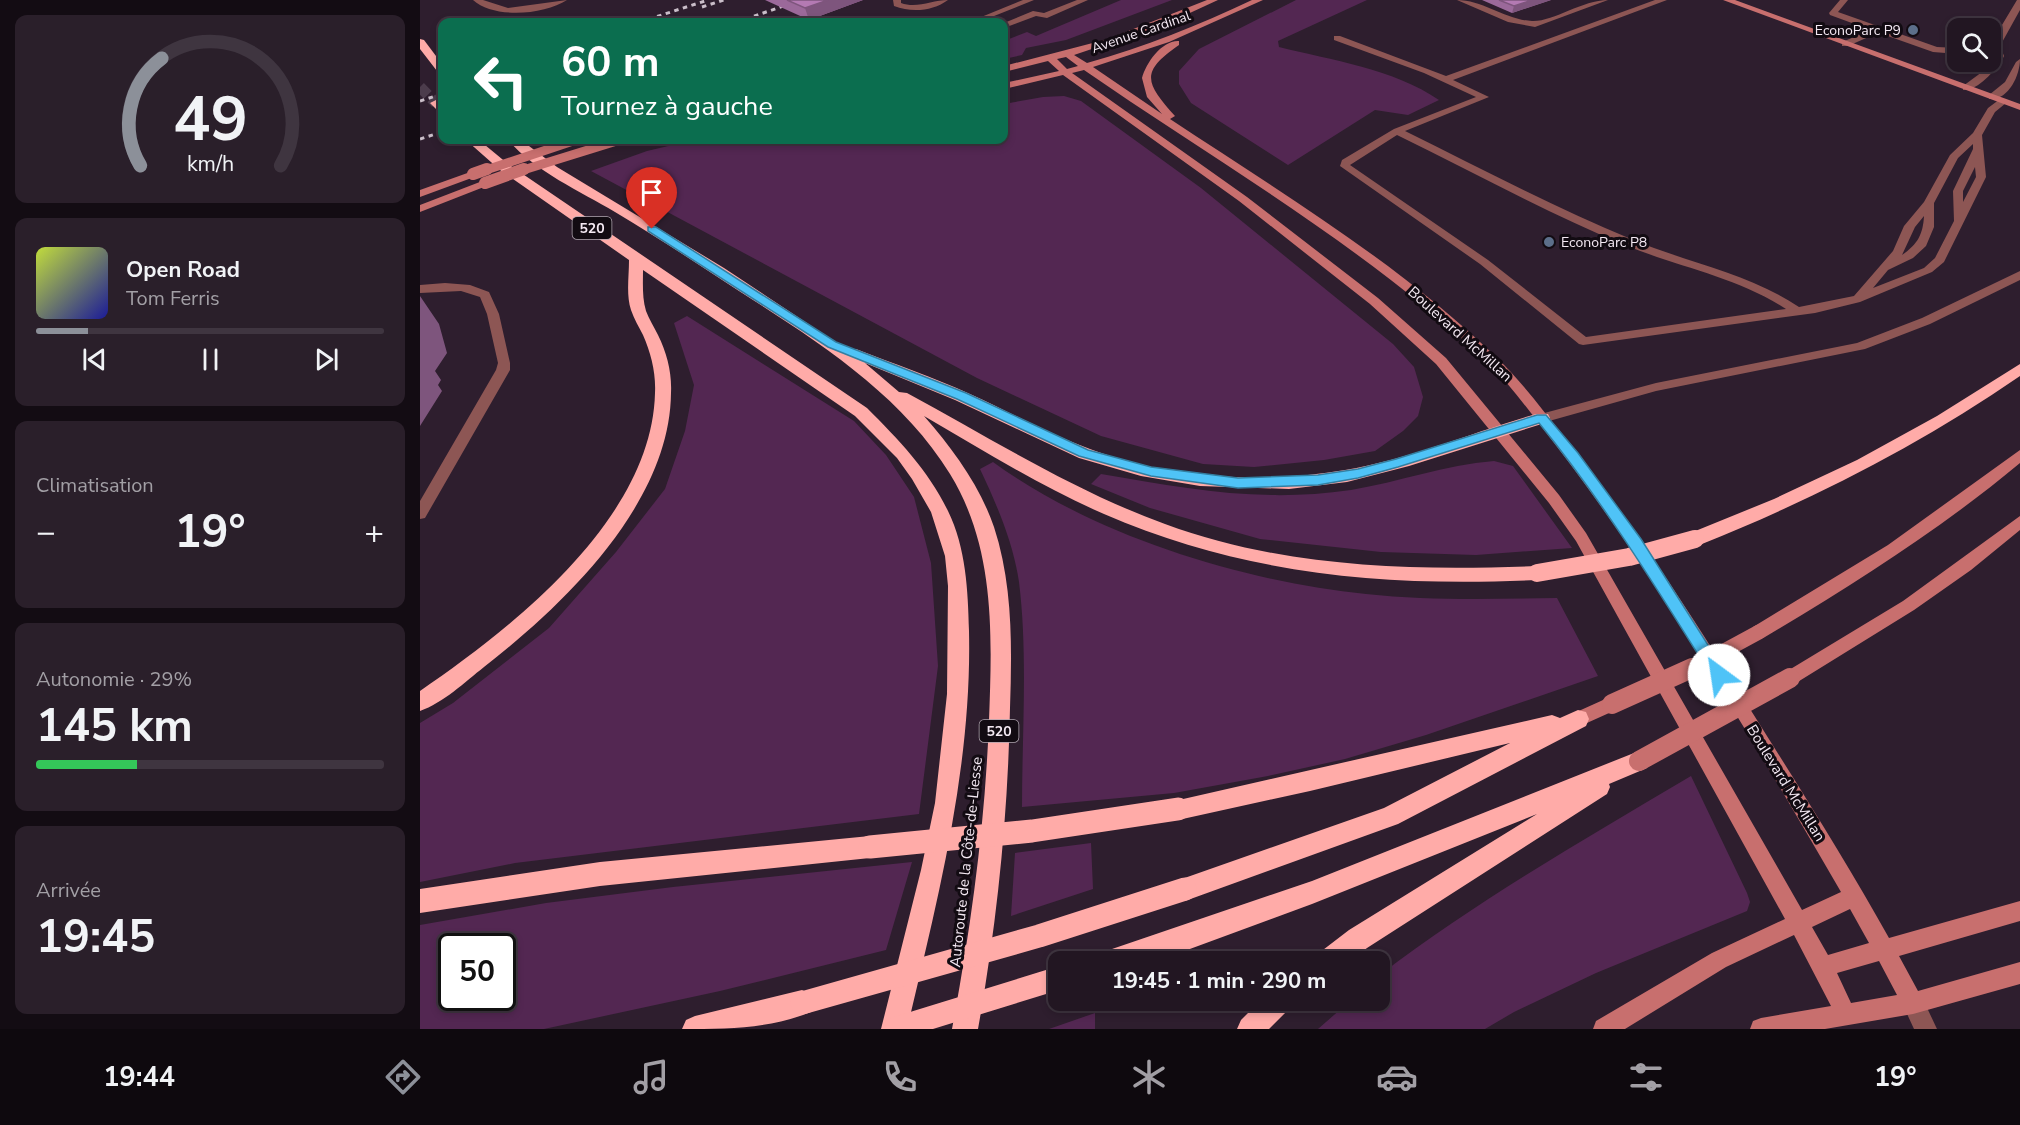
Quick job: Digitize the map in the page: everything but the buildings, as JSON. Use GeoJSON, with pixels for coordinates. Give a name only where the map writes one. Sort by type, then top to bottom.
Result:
{"type":"FeatureCollection","features":[{"type":"Feature","properties":{"kind":"highway"},"geometry":{"type":"LineString","coordinates":[[420,42],[438,65]]}},
{"type":"Feature","properties":{"kind":"highway","name":"Autoroute de la Côte-de-Liesse"},"geometry":{"type":"LineString","coordinates":[[476,144],[504,167],[636,259],[861,412],[889,438],[919,475],[940,512],[954,556],[958,586],[957,694],[946,803],[922,921],[894,1029]]}},
{"type":"Feature","properties":{"kind":"highway","name":"Autoroute de la Côte-de-Liesse"},"geometry":{"type":"LineString","coordinates":[[520,144],[562,174],[688,251],[832,344],[891,392],[951,463],[974,501],[990,544],[998,599],[1000,677],[998,776],[977,964],[965,1029]]}},
{"type":"Feature","properties":{"kind":"highway"},"geometry":{"type":"LineString","coordinates":[[420,702],[506,638],[554,594],[599,545],[642,478],[656,441],[664,398],[658,357],[638,309],[636,259]]}},
{"type":"Feature","properties":{"kind":"highway"},"geometry":{"type":"LineString","coordinates":[[832,344],[961,396],[1084,453],[1131,467],[1200,479],[1276,483],[1348,475],[1398,463],[1542,418]]}},
{"type":"Feature","properties":{"kind":"highway"},"geometry":{"type":"LineString","coordinates":[[891,392],[1091,501],[1161,531],[1214,548],[1272,561],[1354,572],[1459,576],[1536,573],[1629,557],[1695,539],[1768,510],[1866,465],[1946,418],[2020,369]]}},
{"type":"Feature","properties":{"kind":"highway"},"geometry":{"type":"LineString","coordinates":[[420,902],[600,874],[1032,831],[1178,808],[1310,781],[1578,719]]}},
{"type":"Feature","properties":{"kind":"highway"},"geometry":{"type":"LineString","coordinates":[[695,1029],[801,1004],[1039,936],[1185,890],[1390,816],[1578,719]]}},
{"type":"Feature","properties":{"kind":"highway"},"geometry":{"type":"LineString","coordinates":[[1147,951],[1328,887],[1639,761]]}},
{"type":"Feature","properties":{"kind":"highway"},"geometry":{"type":"LineString","coordinates":[[1342,951],[1639,761]]}},
{"type":"Feature","properties":{"kind":"highway"},"geometry":{"type":"LineString","coordinates":[[894,1029],[1048,981]]}},
{"type":"Feature","properties":{"kind":"highway"},"geometry":{"type":"LineString","coordinates":[[1250,1029],[1269,1011]]}},
{"type":"Feature","properties":{"kind":"main road","name":"Avenue Cardinal"},"geometry":{"type":"LineString","coordinates":[[1008,68],[1069,55],[1152,27],[1214,0]]}},
{"type":"Feature","properties":{"kind":"main road","name":"Avenue Cardinal"},"geometry":{"type":"LineString","coordinates":[[1008,85],[1141,49],[1212,22],[1259,0]]}},
{"type":"Feature","properties":{"kind":"main road"},"geometry":{"type":"LineString","coordinates":[[1727,0],[2020,107]]}},
{"type":"Feature","properties":{"kind":"main road"},"geometry":{"type":"LineString","coordinates":[[1210,149],[1154,102],[1145,85],[1149,69],[1162,51],[1212,22]]}},
{"type":"Feature","properties":{"kind":"main road","name":"Boulevard McMillan"},"geometry":{"type":"LineString","coordinates":[[1069,55],[1150,112],[1325,226],[1434,307],[1494,361],[1573,457],[1636,543],[1855,896],[1913,1003]]}},
{"type":"Feature","properties":{"kind":"main road"},"geometry":{"type":"LineString","coordinates":[[1051,59],[1064,71],[1243,199],[1374,301],[1441,361],[1499,430],[1554,499],[1602,571],[1823,967],[1849,1021]]}},
{"type":"Feature","properties":{"kind":"main road"},"geometry":{"type":"LineString","coordinates":[[420,194],[564,144]]}},
{"type":"Feature","properties":{"kind":"main road"},"geometry":{"type":"LineString","coordinates":[[420,209],[485,183],[606,144]]}},
{"type":"Feature","properties":{"kind":"main road"},"geometry":{"type":"LineString","coordinates":[[1578,719],[1679,675],[1759,632],[1875,562],[2020,455]]}},
{"type":"Feature","properties":{"kind":"main road"},"geometry":{"type":"LineString","coordinates":[[1639,761],[1877,627],[1932,590],[2020,522]]}},
{"type":"Feature","properties":{"kind":"main road"},"geometry":{"type":"LineString","coordinates":[[1604,1029],[1719,960],[1734,955],[1797,922],[1855,896]]}},
{"type":"Feature","properties":{"kind":"main road"},"geometry":{"type":"LineString","coordinates":[[1823,967],[2020,911]]}},
{"type":"Feature","properties":{"kind":"main road"},"geometry":{"type":"LineString","coordinates":[[1761,1029],[1849,1021],[2020,973]]}},
{"type":"Feature","properties":{"kind":"street"},"geometry":{"type":"LineString","coordinates":[[477,0],[493,8],[511,11],[563,0]]}},
{"type":"Feature","properties":{"kind":"street"},"geometry":{"type":"LineString","coordinates":[[897,0],[900,6],[910,8],[924,7],[944,0]]}},
{"type":"Feature","properties":{"kind":"street"},"geometry":{"type":"LineString","coordinates":[[1002,0],[1044,16],[1084,0]]}},
{"type":"Feature","properties":{"kind":"street"},"geometry":{"type":"LineString","coordinates":[[983,18],[1029,0]]}},
{"type":"Feature","properties":{"kind":"street"},"geometry":{"type":"LineString","coordinates":[[1461,0],[1511,20],[1535,24],[1604,0]]}},
{"type":"Feature","properties":{"kind":"street"},"geometry":{"type":"LineString","coordinates":[[1446,79],[1663,0]]}},
{"type":"Feature","properties":{"kind":"street"},"geometry":{"type":"LineString","coordinates":[[1844,0],[1833,13],[1936,50],[1947,50]]}},
{"type":"Feature","properties":{"kind":"street"},"geometry":{"type":"LineString","coordinates":[[2001,34],[2020,2]]}},
{"type":"Feature","properties":{"kind":"street"},"geometry":{"type":"LineString","coordinates":[[1008,25],[1036,13]]}},
{"type":"Feature","properties":{"kind":"street"},"geometry":{"type":"LineString","coordinates":[[1845,44],[1872,32],[1888,33]]}},
{"type":"Feature","properties":{"kind":"street"},"geometry":{"type":"LineString","coordinates":[[1337,38],[1446,79],[1484,97],[1396,131],[1346,162],[1345,166],[1484,262],[1583,341],[1798,312],[1856,299],[1889,287],[1935,265],[1981,177],[1977,135]]}},
{"type":"Feature","properties":{"kind":"street"},"geometry":{"type":"LineString","coordinates":[[1992,97],[2009,84],[2020,62]]}},
{"type":"Feature","properties":{"kind":"street"},"geometry":{"type":"LineString","coordinates":[[1966,88],[1977,82],[1980,72]]}},
{"type":"Feature","properties":{"kind":"street"},"geometry":{"type":"LineString","coordinates":[[1856,299],[1898,252],[1910,226],[1929,203],[1954,157],[1977,135],[1991,110],[2003,101]]}},
{"type":"Feature","properties":{"kind":"street"},"geometry":{"type":"LineString","coordinates":[[1396,131],[1630,243],[1758,289],[1783,301],[1798,312]]}},
{"type":"Feature","properties":{"kind":"street"},"geometry":{"type":"LineString","coordinates":[[1877,275],[1921,246],[1931,225],[1929,203]]}},
{"type":"Feature","properties":{"kind":"street"},"geometry":{"type":"LineString","coordinates":[[1542,418],[1656,387],[1860,346],[1926,321],[2020,274]]}},
{"type":"Feature","properties":{"kind":"street"},"geometry":{"type":"LineString","coordinates":[[1877,275],[1889,287]]}},
{"type":"Feature","properties":{"kind":"street"},"geometry":{"type":"LineString","coordinates":[[420,289],[468,288],[485,296],[493,314],[504,363],[420,514]]}},
{"type":"Feature","properties":{"kind":"street","name":"Boulevard McMillan"},"geometry":{"type":"LineString","coordinates":[[1913,1003],[1926,1029]]}},
{"type":"Feature","properties":{"kind":"shaded area"},"geometry":{"type":"Polygon","coordinates":[[[1121,0],[1172,0],[1066,40],[1026,48],[1022,55],[1008,58],[1008,39],[1027,32],[1036,36],[1121,0]]]}},
{"type":"Feature","properties":{"kind":"shaded area"},"geometry":{"type":"Polygon","coordinates":[[[1296,0],[1367,0],[1278,41],[1279,47],[1382,73],[1421,89],[1439,100],[1408,115],[1375,110],[1288,165],[1191,103],[1179,84],[1179,71],[1199,49],[1296,0]]]}},
{"type":"Feature","properties":{"kind":"shaded area"},"geometry":{"type":"Polygon","coordinates":[[[1064,96],[1081,101],[1201,188],[1393,344],[1414,367],[1423,397],[1418,416],[1403,431],[1375,451],[1324,460],[1254,467],[1203,464],[1101,436],[977,378],[591,171],[647,151],[677,144],[1008,144],[1008,103],[1064,96]]]}},
{"type":"Feature","properties":{"kind":"shaded area"},"geometry":{"type":"Polygon","coordinates":[[[687,316],[854,421],[886,455],[914,497],[931,563],[938,666],[919,814],[515,863],[420,882],[420,723],[453,703],[549,628],[616,552],[665,489],[685,431],[694,385],[674,323],[687,316]]]}},
{"type":"Feature","properties":{"kind":"shaded area"},"geometry":{"type":"Polygon","coordinates":[[[1494,461],[1513,466],[1572,548],[1476,555],[1381,552],[1260,539],[1150,508],[1091,484],[1101,474],[1164,485],[1256,495],[1318,494],[1351,490],[1458,466],[1494,461]]]}},
{"type":"Feature","properties":{"kind":"shaded area"},"geometry":{"type":"Polygon","coordinates":[[[993,462],[1033,488],[1123,533],[1171,551],[1269,578],[1318,588],[1414,598],[1557,598],[1598,676],[1426,735],[1345,759],[1174,793],[1022,807],[1024,666],[1022,609],[1019,582],[1009,538],[980,469],[993,462]]]}},
{"type":"Feature","properties":{"kind":"shaded area"},"geometry":{"type":"Polygon","coordinates":[[[1691,776],[1747,893],[1750,902],[1747,911],[1596,973],[1514,1012],[1485,1029],[1318,1029],[1339,1011],[1390,1011],[1390,968],[1455,921],[1611,823],[1691,776]]]}},
{"type":"Feature","properties":{"kind":"shaded area"},"geometry":{"type":"Polygon","coordinates":[[[1091,843],[1093,889],[1011,916],[1015,853],[1091,843]]]}},
{"type":"Feature","properties":{"kind":"shaded area"},"geometry":{"type":"Polygon","coordinates":[[[912,862],[886,950],[720,991],[544,1029],[420,1029],[420,925],[546,903],[912,862]]]}},
{"type":"Feature","properties":{"kind":"shaded area"},"geometry":{"type":"Polygon","coordinates":[[[1095,1013],[1095,1029],[1049,1029],[1095,1013]]]}},
{"type":"Feature","properties":{"kind":"tunnel"},"geometry":{"type":"LineString","coordinates":[[420,87],[436,103]]}},
{"type":"Feature","properties":{"kind":"railway"},"geometry":{"type":"LineString","coordinates":[[652,18],[708,0]]}},
{"type":"Feature","properties":{"kind":"railway"},"geometry":{"type":"LineString","coordinates":[[702,7],[724,0]]}},
{"type":"Feature","properties":{"kind":"railway"},"geometry":{"type":"LineString","coordinates":[[749,18],[801,0]]}},
{"type":"Feature","properties":{"kind":"railway"},"geometry":{"type":"LineString","coordinates":[[420,101],[438,95]]}},
{"type":"Feature","properties":{"kind":"railway"},"geometry":{"type":"LineString","coordinates":[[420,139],[438,133]]}},
{"type":"Feature","properties":{"kind":"place","name":"EconoParc P9"},"geometry":{"type":"Point","coordinates":[1913,30]}},
{"type":"Feature","properties":{"kind":"place","name":"EconoParc P8"},"geometry":{"type":"Point","coordinates":[1549,242]}},
{"type":"Feature","properties":{"kind":"route"},"geometry":{"type":"LineString","coordinates":[[652,229],[832,344],[961,396],[1058,443],[1122,465],[1200,479],[1238,483],[1318,480],[1398,463],[1542,418],[1636,543],[1719,675]]}}]}
